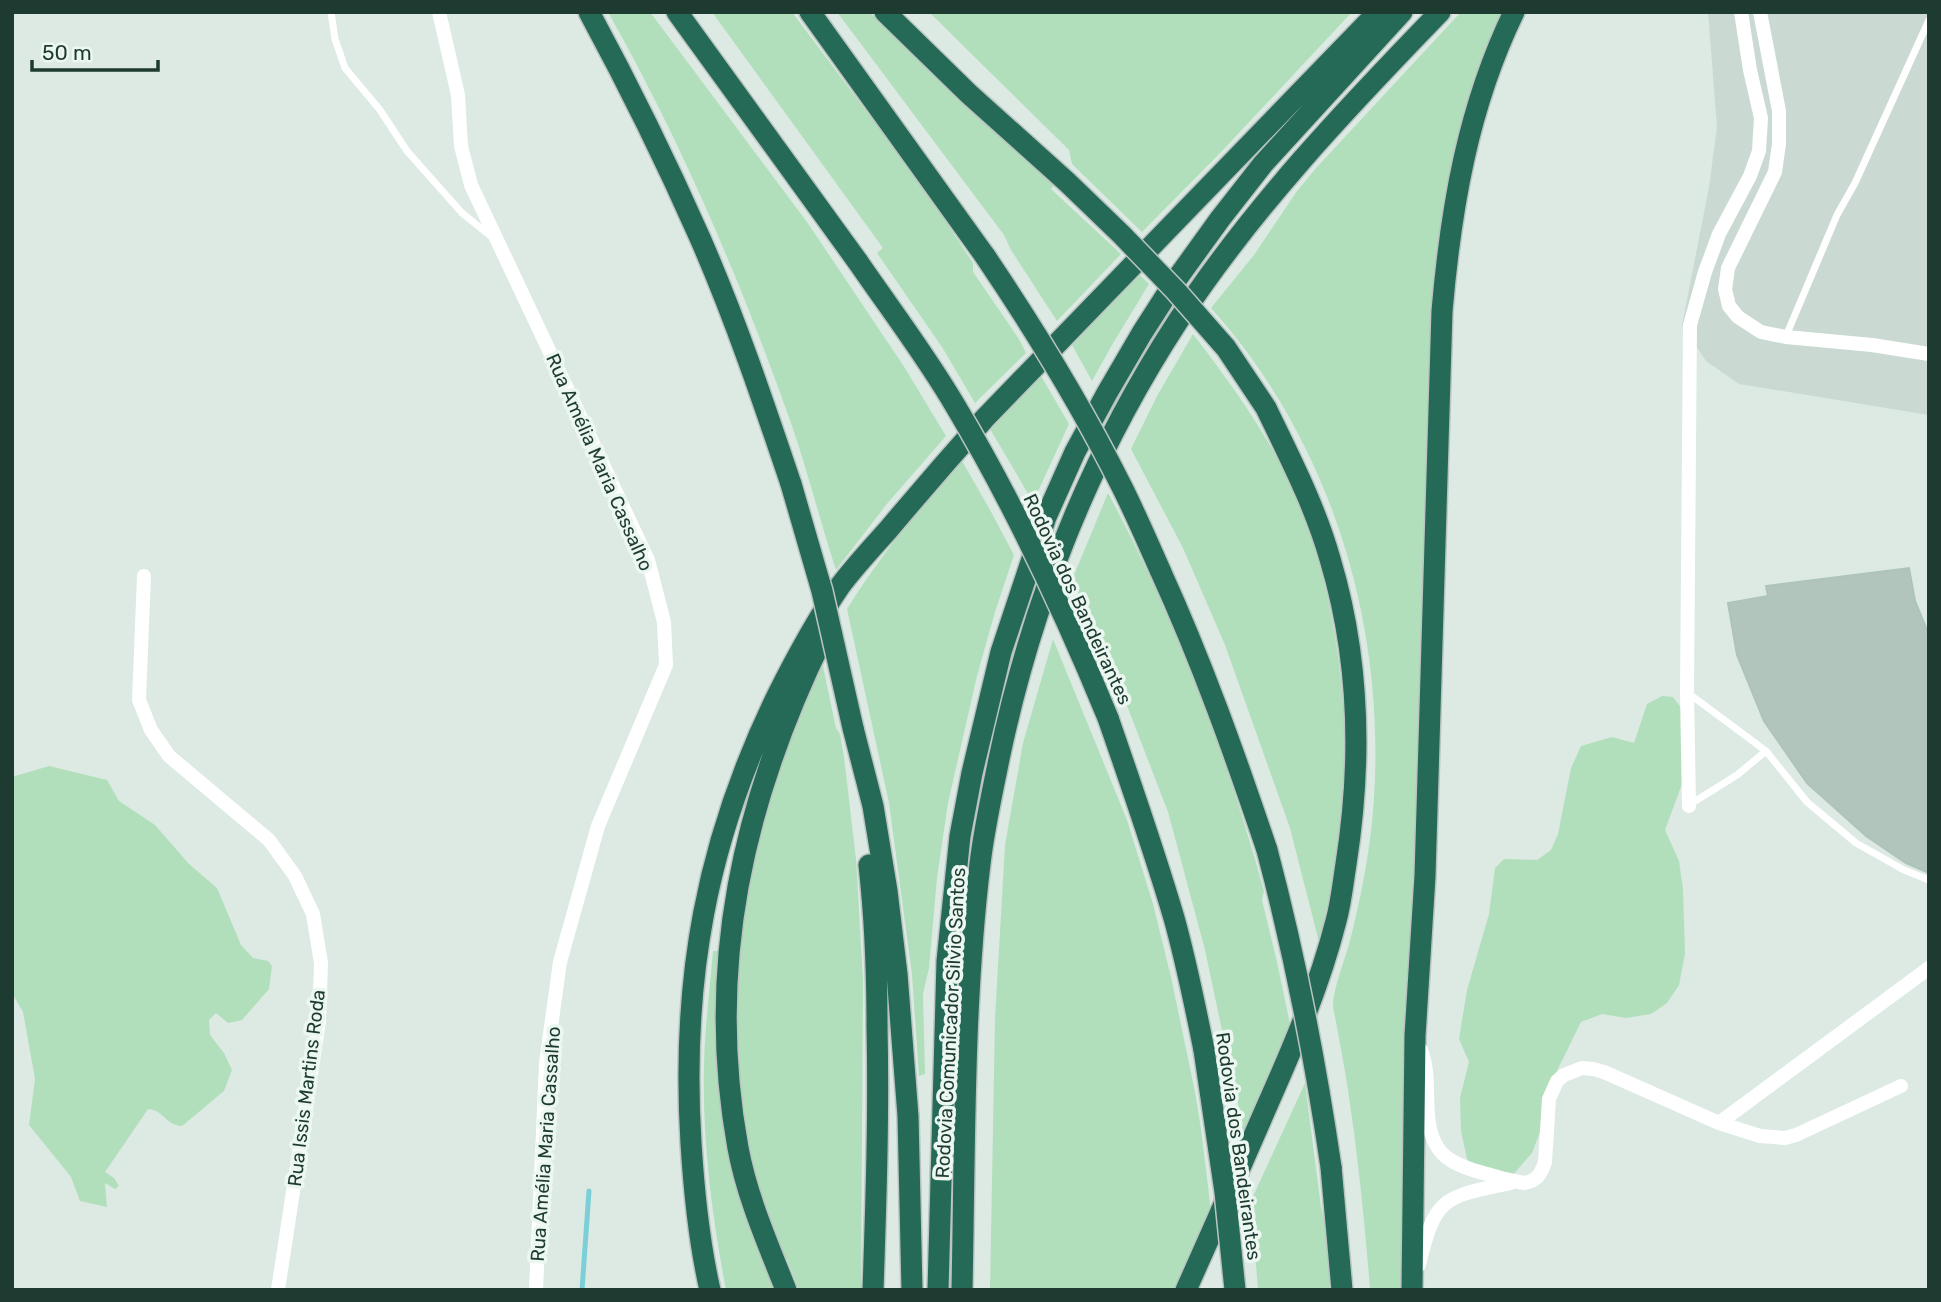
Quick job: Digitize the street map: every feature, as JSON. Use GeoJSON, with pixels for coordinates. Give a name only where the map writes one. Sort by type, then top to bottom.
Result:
{"type":"FeatureCollection","features":[{"type":"Feature","properties":{"kind":"highway"},"geometry":{"type":"LineString","coordinates":[[589,12],[663,157],[735,325],[791,484],[822,591],[873,806],[887,891],[897,974],[908,1116],[912,1290]]}},
{"type":"Feature","properties":{"kind":"highway","name":"Rodovia dos Bandeirantes"},"geometry":{"type":"LineString","coordinates":[[677,12],[858,262],[949,396],[995,476],[1040,563],[1108,718],[1144,819],[1191,984],[1226,1192],[1234,1290]]}},
{"type":"Feature","properties":{"kind":"highway"},"geometry":{"type":"LineString","coordinates":[[810,12],[1027,318],[1122,488],[1206,676],[1236,757],[1288,930],[1318,1078],[1331,1167],[1342,1290]]}},
{"type":"Feature","properties":{"kind":"highway"},"geometry":{"type":"LineString","coordinates":[[885,12],[969,94],[1122,234],[1226,348],[1266,408],[1307,494],[1330,559],[1342,606],[1353,666],[1356,782],[1336,920],[1311,999],[1186,1290]]}},
{"type":"Feature","properties":{"kind":"highway"},"geometry":{"type":"LineString","coordinates":[[710,1290],[693,1175],[689,1109],[689,1030],[699,929],[728,816],[745,767],[783,684],[808,637],[841,585],[985,418],[1378,12]]}},
{"type":"Feature","properties":{"kind":"highway","name":"Rodovia Comunicador Silvio Santos"},"geometry":{"type":"LineString","coordinates":[[938,1290],[947,961],[960,836],[1001,652],[1046,517],[1075,452],[1107,393],[1176,280],[1263,164],[1402,12]]}},
{"type":"Feature","properties":{"kind":"highway","name":"Rodovia Comunicador Silvio Santos"},"geometry":{"type":"LineString","coordinates":[[962,1290],[967,1070],[980,863],[1010,707],[1043,593],[1092,474],[1120,420],[1179,320],[1275,192],[1440,12]]}},
{"type":"Feature","properties":{"kind":"highway"},"geometry":{"type":"LineString","coordinates":[[1413,1290],[1415,1035],[1425,876],[1442,311],[1455,197],[1467,142],[1495,55],[1514,12]]}},
{"type":"Feature","properties":{"kind":"highway"},"geometry":{"type":"LineString","coordinates":[[786,1290],[750,1190],[739,1151],[732,1105],[725,999],[736,891],[756,810],[786,719],[837,608],[894,523]]}},
{"type":"Feature","properties":{"kind":"highway"},"geometry":{"type":"LineString","coordinates":[[854,731],[874,905],[877,965],[878,1103],[873,1290]]}},
{"type":"Feature","properties":{"kind":"street","name":"Rua Amélia Maria Cassalho"},"geometry":{"type":"LineString","coordinates":[[439,12],[458,96],[461,146],[471,185],[648,560],[664,622],[666,665],[598,826],[560,961],[547,1063],[536,1290]]}},
{"type":"Feature","properties":{"kind":"street"},"geometry":{"type":"LineString","coordinates":[[1689,806],[1687,692],[1690,325],[1719,234],[1750,176],[1759,151],[1760,118],[1741,12]]}},
{"type":"Feature","properties":{"kind":"street"},"geometry":{"type":"LineString","coordinates":[[1760,12],[1779,111],[1779,144],[1775,172],[1728,268],[1725,289],[1729,306],[1738,317],[1761,332],[1929,354]]}},
{"type":"Feature","properties":{"kind":"street","name":"Rua Issis Martins Roda"},"geometry":{"type":"LineString","coordinates":[[144,576],[139,700],[150,730],[169,756],[268,840],[295,876],[313,914],[321,963],[319,1021],[278,1290]]}},
{"type":"Feature","properties":{"kind":"street"},"geometry":{"type":"LineString","coordinates":[[1720,1123],[1929,968]]}},
{"type":"Feature","properties":{"kind":"street"},"geometry":{"type":"LineString","coordinates":[[1415,1035],[1424,1059],[1430,1127],[1439,1150],[1455,1165],[1524,1183],[1532,1182],[1543,1170],[1549,1099],[1557,1081],[1564,1074],[1582,1068],[1604,1072],[1720,1123],[1760,1136],[1785,1138],[1901,1086]]}},
{"type":"Feature","properties":{"kind":"street"},"geometry":{"type":"LineString","coordinates":[[1413,1290],[1430,1225],[1443,1205],[1466,1192],[1515,1182]]}},
{"type":"Feature","properties":{"kind":"lane"},"geometry":{"type":"LineString","coordinates":[[331,12],[334,39],[345,68],[380,110],[407,151],[462,213],[498,242]]}},
{"type":"Feature","properties":{"kind":"lane"},"geometry":{"type":"LineString","coordinates":[[1786,337],[1838,215],[1929,20]]}},
{"type":"Feature","properties":{"kind":"lane"},"geometry":{"type":"LineString","coordinates":[[1687,692],[1766,751],[1807,802],[1856,843],[1904,870],[1929,880]]}},
{"type":"Feature","properties":{"kind":"lane"},"geometry":{"type":"LineString","coordinates":[[1689,806],[1738,775],[1766,751]]}},
{"type":"Feature","properties":{"kind":"shaded area"},"geometry":{"type":"Polygon","coordinates":[[[1708,12],[1929,12],[1929,415],[1739,384],[1706,361],[1682,325],[1709,187],[1717,127],[1708,12]]]}},
{"type":"Feature","properties":{"kind":"green space"},"geometry":{"type":"Polygon","coordinates":[[[608,12],[650,12],[807,222],[903,365],[946,436],[886,505],[836,570],[791,423],[731,266],[661,112],[608,12]]]}},
{"type":"Feature","properties":{"kind":"green space"},"geometry":{"type":"Polygon","coordinates":[[[712,12],[792,12],[921,184],[973,263],[973,272],[1026,353],[975,403],[942,347],[877,253],[883,248],[712,12]]]}},
{"type":"Feature","properties":{"kind":"green space"},"geometry":{"type":"Polygon","coordinates":[[[837,12],[869,12],[1054,185],[1051,189],[1121,254],[1057,321],[1004,235],[837,12]]]}},
{"type":"Feature","properties":{"kind":"green space"},"geometry":{"type":"Polygon","coordinates":[[[929,12],[1352,12],[1142,232],[1072,164],[1069,150],[929,12]]]}},
{"type":"Feature","properties":{"kind":"green space"},"geometry":{"type":"Polygon","coordinates":[[[1461,12],[1504,12],[1452,166],[1440,232],[1430,365],[1403,1290],[1370,1290],[1355,1140],[1333,1002],[1361,893],[1373,811],[1375,743],[1371,675],[1361,608],[1343,543],[1320,479],[1290,419],[1254,361],[1211,308],[1254,255],[1297,191],[1317,167],[1461,12]]]}},
{"type":"Feature","properties":{"kind":"green space"},"geometry":{"type":"Polygon","coordinates":[[[1140,275],[1149,284],[1092,381],[1072,345],[1140,275]]]}},
{"type":"Feature","properties":{"kind":"green space"},"geometry":{"type":"Polygon","coordinates":[[[1193,334],[1242,400],[1284,471],[1312,539],[1331,614],[1342,691],[1345,764],[1337,854],[1319,942],[1290,828],[1225,645],[1183,548],[1131,449],[1157,396],[1193,334]]]}},
{"type":"Feature","properties":{"kind":"green space"},"geometry":{"type":"Polygon","coordinates":[[[1041,376],[1069,424],[1033,502],[990,429],[1041,376]]]}},
{"type":"Feature","properties":{"kind":"green space"},"geometry":{"type":"Polygon","coordinates":[[[962,461],[1014,555],[977,676],[948,803],[937,878],[929,968],[923,994],[925,1074],[919,1076],[912,975],[889,803],[847,609],[901,533],[962,461]]]}},
{"type":"Feature","properties":{"kind":"green space"},"geometry":{"type":"Polygon","coordinates":[[[1108,493],[1156,589],[1197,688],[1233,788],[1264,891],[1262,900],[1290,1024],[1244,1139],[1228,1042],[1224,1040],[1205,950],[1168,812],[1126,703],[1072,580],[1108,493]]]}},
{"type":"Feature","properties":{"kind":"green space"},"geometry":{"type":"Polygon","coordinates":[[[1053,639],[1127,820],[1153,904],[1195,1092],[1211,1211],[1176,1290],[990,1290],[995,1018],[1005,845],[1023,743],[1053,639]]]}},
{"type":"Feature","properties":{"kind":"green space"},"geometry":{"type":"Polygon","coordinates":[[[821,657],[844,757],[856,859],[863,980],[861,1290],[799,1290],[787,1259],[783,1259],[761,1201],[742,1124],[733,1001],[750,866],[777,767],[821,657]]]}},
{"type":"Feature","properties":{"kind":"green space"},"geometry":{"type":"Polygon","coordinates":[[[1662,696],[1673,697],[1682,709],[1682,784],[1665,830],[1679,861],[1683,889],[1685,954],[1679,985],[1667,1003],[1651,1014],[1626,1018],[1602,1014],[1581,1022],[1547,1091],[1540,1132],[1532,1153],[1511,1177],[1479,1178],[1467,1159],[1461,1131],[1460,1098],[1469,1062],[1459,1039],[1467,990],[1489,914],[1495,868],[1504,859],[1537,860],[1551,850],[1558,834],[1571,768],[1581,746],[1612,737],[1634,743],[1647,704],[1662,696]]]}},
{"type":"Feature","properties":{"kind":"green space"},"geometry":{"type":"Polygon","coordinates":[[[49,766],[107,780],[119,801],[155,825],[189,864],[217,888],[241,945],[253,958],[268,961],[272,966],[269,989],[242,1020],[228,1023],[216,1013],[209,1020],[210,1035],[224,1053],[232,1070],[224,1091],[182,1126],[148,1109],[105,1172],[114,1178],[119,1186],[115,1189],[105,1183],[107,1207],[80,1201],[71,1177],[29,1125],[35,1079],[23,1012],[12,993],[12,777],[49,766]]]}},
{"type":"Feature","properties":{"kind":"green space"},"geometry":{"type":"Polygon","coordinates":[[[713,951],[721,951],[719,1026],[779,1290],[726,1290],[706,1149],[705,1050],[713,951]]]}},
{"type":"Feature","properties":{"kind":"green space"},"geometry":{"type":"Polygon","coordinates":[[[1305,1083],[1326,1227],[1330,1290],[1258,1290],[1251,1201],[1305,1083]]]}},
{"type":"Feature","properties":{"kind":"building"},"geometry":{"type":"Polygon","coordinates":[[[1909,568],[1915,601],[1929,635],[1929,873],[1906,863],[1866,836],[1807,783],[1764,721],[1737,655],[1728,603],[1768,596],[1766,586],[1909,568]]]}},
{"type":"Feature","properties":{"kind":"waterway"},"geometry":{"type":"LineString","coordinates":[[582,1290],[589,1191]]}}]}
